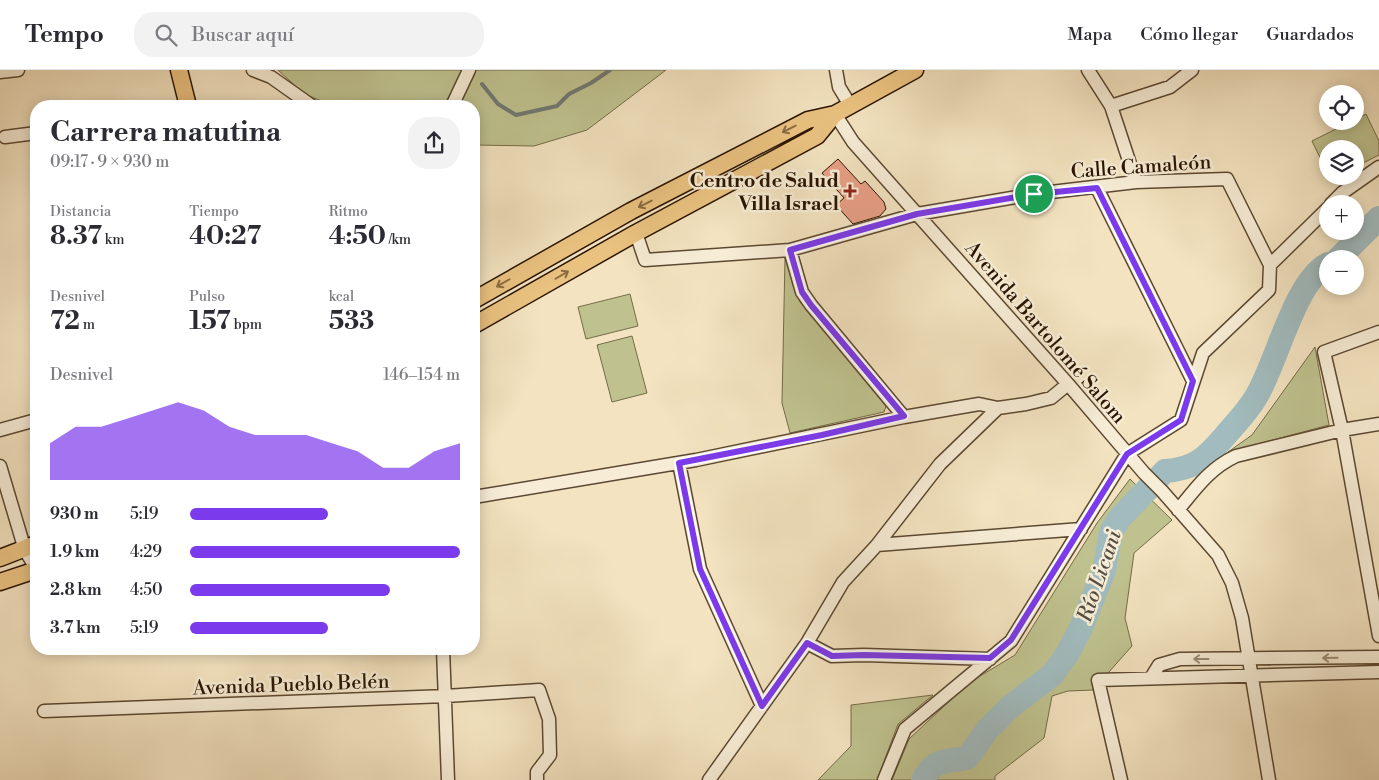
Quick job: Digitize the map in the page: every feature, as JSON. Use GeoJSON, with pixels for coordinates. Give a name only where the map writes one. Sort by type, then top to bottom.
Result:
{"type":"FeatureCollection","features":[{"type":"Feature","properties":{"kind":"main road"},"geometry":{"type":"LineString","coordinates":[[179,70],[186,100]]}},
{"type":"Feature","properties":{"kind":"main road"},"geometry":{"type":"LineString","coordinates":[[480,297],[631,211],[808,120],[835,114],[915,70]]}},
{"type":"Feature","properties":{"kind":"main road"},"geometry":{"type":"LineString","coordinates":[[480,323],[636,233],[817,136],[835,114]]}},
{"type":"Feature","properties":{"kind":"main road"},"geometry":{"type":"LineString","coordinates":[[0,558],[30,547]]}},
{"type":"Feature","properties":{"kind":"main road"},"geometry":{"type":"LineString","coordinates":[[0,582],[30,571]]}},
{"type":"Feature","properties":{"kind":"street"},"geometry":{"type":"LineString","coordinates":[[0,72],[18,70]]}},
{"type":"Feature","properties":{"kind":"street"},"geometry":{"type":"LineString","coordinates":[[253,70],[271,78],[303,100]]}},
{"type":"Feature","properties":{"kind":"street"},"geometry":{"type":"LineString","coordinates":[[455,100],[470,70]]}},
{"type":"Feature","properties":{"kind":"street"},"geometry":{"type":"LineString","coordinates":[[836,70],[839,87],[850,105]]}},
{"type":"Feature","properties":{"kind":"street"},"geometry":{"type":"LineString","coordinates":[[1088,70],[1112,106],[1136,182]]}},
{"type":"Feature","properties":{"kind":"street"},"geometry":{"type":"LineString","coordinates":[[1112,106],[1170,87],[1192,70]]}},
{"type":"Feature","properties":{"kind":"street","name":"Avenida Bartolomé Salom"},"geometry":{"type":"LineString","coordinates":[[835,114],[853,142],[1218,555],[1229,576],[1242,618],[1269,780]]}},
{"type":"Feature","properties":{"kind":"street"},"geometry":{"type":"LineString","coordinates":[[5,137],[30,134]]}},
{"type":"Feature","properties":{"kind":"street"},"geometry":{"type":"LineString","coordinates":[[1340,195],[1379,167]]}},
{"type":"Feature","properties":{"kind":"street","name":"Calle Camaleón"},"geometry":{"type":"LineString","coordinates":[[636,233],[645,260],[790,250],[917,214],[1034,194],[1136,182],[1227,179],[1270,265]]}},
{"type":"Feature","properties":{"kind":"street"},"geometry":{"type":"LineString","coordinates":[[1097,188],[1193,381]]}},
{"type":"Feature","properties":{"kind":"street"},"geometry":{"type":"LineString","coordinates":[[884,780],[905,729],[1011,640],[1127,454],[1181,420],[1203,353],[1269,290],[1270,265],[1319,217]]}},
{"type":"Feature","properties":{"kind":"street"},"geometry":{"type":"LineString","coordinates":[[790,250],[802,292],[904,416]]}},
{"type":"Feature","properties":{"kind":"street"},"geometry":{"type":"LineString","coordinates":[[1379,332],[1324,352],[1342,430],[1379,636]]}},
{"type":"Feature","properties":{"kind":"street"},"geometry":{"type":"LineString","coordinates":[[480,496],[679,463],[822,435],[904,416],[979,404],[998,408],[1051,398],[1068,384]]}},
{"type":"Feature","properties":{"kind":"street"},"geometry":{"type":"LineString","coordinates":[[709,780],[807,643],[843,582],[877,545],[940,464],[998,408]]}},
{"type":"Feature","properties":{"kind":"street"},"geometry":{"type":"LineString","coordinates":[[0,430],[30,422]]}},
{"type":"Feature","properties":{"kind":"street"},"geometry":{"type":"LineString","coordinates":[[1178,510],[1208,475],[1222,462],[1236,456],[1342,430],[1379,424]]}},
{"type":"Feature","properties":{"kind":"street"},"geometry":{"type":"LineString","coordinates":[[679,463],[700,569],[762,706]]}},
{"type":"Feature","properties":{"kind":"street"},"geometry":{"type":"LineString","coordinates":[[0,466],[30,544]]}},
{"type":"Feature","properties":{"kind":"street"},"geometry":{"type":"LineString","coordinates":[[877,545],[1080,529]]}},
{"type":"Feature","properties":{"kind":"street"},"geometry":{"type":"LineString","coordinates":[[807,643],[832,656],[990,658]]}},
{"type":"Feature","properties":{"kind":"street"},"geometry":{"type":"LineString","coordinates":[[443,655],[448,780]]}},
{"type":"Feature","properties":{"kind":"street"},"geometry":{"type":"LineString","coordinates":[[1150,678],[1159,665],[1180,659],[1379,657]]}},
{"type":"Feature","properties":{"kind":"street"},"geometry":{"type":"LineString","coordinates":[[1121,780],[1098,680],[1379,672]]}},
{"type":"Feature","properties":{"kind":"street","name":"Avenida Pueblo Belén"},"geometry":{"type":"LineString","coordinates":[[44,711],[446,696],[539,690],[549,719],[550,755],[537,772],[536,780]]}},
{"type":"Feature","properties":{"kind":"green space"},"geometry":{"type":"Polygon","coordinates":[[[278,70],[666,70],[587,130],[534,146],[480,145],[480,100],[319,100],[304,94],[278,70]]]}},
{"type":"Feature","properties":{"kind":"green space"},"geometry":{"type":"Polygon","coordinates":[[[1366,114],[1379,141],[1379,155],[1364,162],[1364,140],[1319,140],[1319,155],[1312,141],[1334,130],[1364,130],[1364,115],[1366,114]]]}},
{"type":"Feature","properties":{"kind":"green space"},"geometry":{"type":"Polygon","coordinates":[[[785,258],[800,302],[886,406],[884,412],[790,433],[782,403],[785,258]]]}},
{"type":"Feature","properties":{"kind":"green space"},"geometry":{"type":"Polygon","coordinates":[[[630,294],[638,326],[586,339],[578,307],[630,294]]]}},
{"type":"Feature","properties":{"kind":"green space"},"geometry":{"type":"Polygon","coordinates":[[[632,336],[647,393],[612,402],[597,345],[632,336]]]}},
{"type":"Feature","properties":{"kind":"green space"},"geometry":{"type":"Polygon","coordinates":[[[1315,347],[1329,425],[1228,452],[1252,435],[1315,347]]]}},
{"type":"Feature","properties":{"kind":"green space"},"geometry":{"type":"Polygon","coordinates":[[[1130,479],[1172,520],[1134,553],[1125,618],[1132,646],[1093,690],[1068,691],[1052,696],[1044,738],[995,776],[995,780],[892,780],[909,739],[970,682],[1015,655],[1097,523],[1130,479]]]}},
{"type":"Feature","properties":{"kind":"green space"},"geometry":{"type":"Polygon","coordinates":[[[933,695],[898,724],[877,780],[818,780],[851,746],[851,705],[933,695]]]}},
{"type":"Feature","properties":{"kind":"building","name":"Centro de Salud Villa Israel"},"geometry":{"type":"Polygon","coordinates":[[[838,159],[861,184],[865,181],[884,202],[886,209],[880,216],[853,224],[836,205],[844,198],[822,173],[838,159]]]}},
{"type":"Feature","properties":{"kind":"waterway"},"geometry":{"type":"LineString","coordinates":[[482,84],[498,104],[516,115],[557,106],[569,94],[591,83],[610,70]]}},
{"type":"Feature","properties":{"kind":"waterway","name":"Río Licani"},"geometry":{"type":"LineString","coordinates":[[1347,250],[1379,218]]}},
{"type":"Feature","properties":{"kind":"waterway","name":"Río Licani"},"geometry":{"type":"LineString","coordinates":[[923,780],[927,773],[937,764],[967,758],[988,729],[1010,707],[1052,675],[1066,656],[1080,630],[1104,571],[1111,532],[1119,519],[1165,471],[1184,468],[1206,456],[1246,412],[1264,382],[1296,305],[1305,288],[1319,271]]}},
{"type":"Feature","properties":{"kind":"place","name":"Centro de Salud Villa Israel"},"geometry":{"type":"Point","coordinates":[850,191]}},
{"type":"Feature","properties":{"kind":"route"},"geometry":{"type":"LineString","coordinates":[[1097,188],[1193,381],[1181,420],[1127,454],[1011,640],[990,658],[832,656],[807,643],[762,706],[700,569],[679,463],[822,435],[904,416],[802,292],[790,250],[917,214],[1034,194],[1097,188]]}}]}
